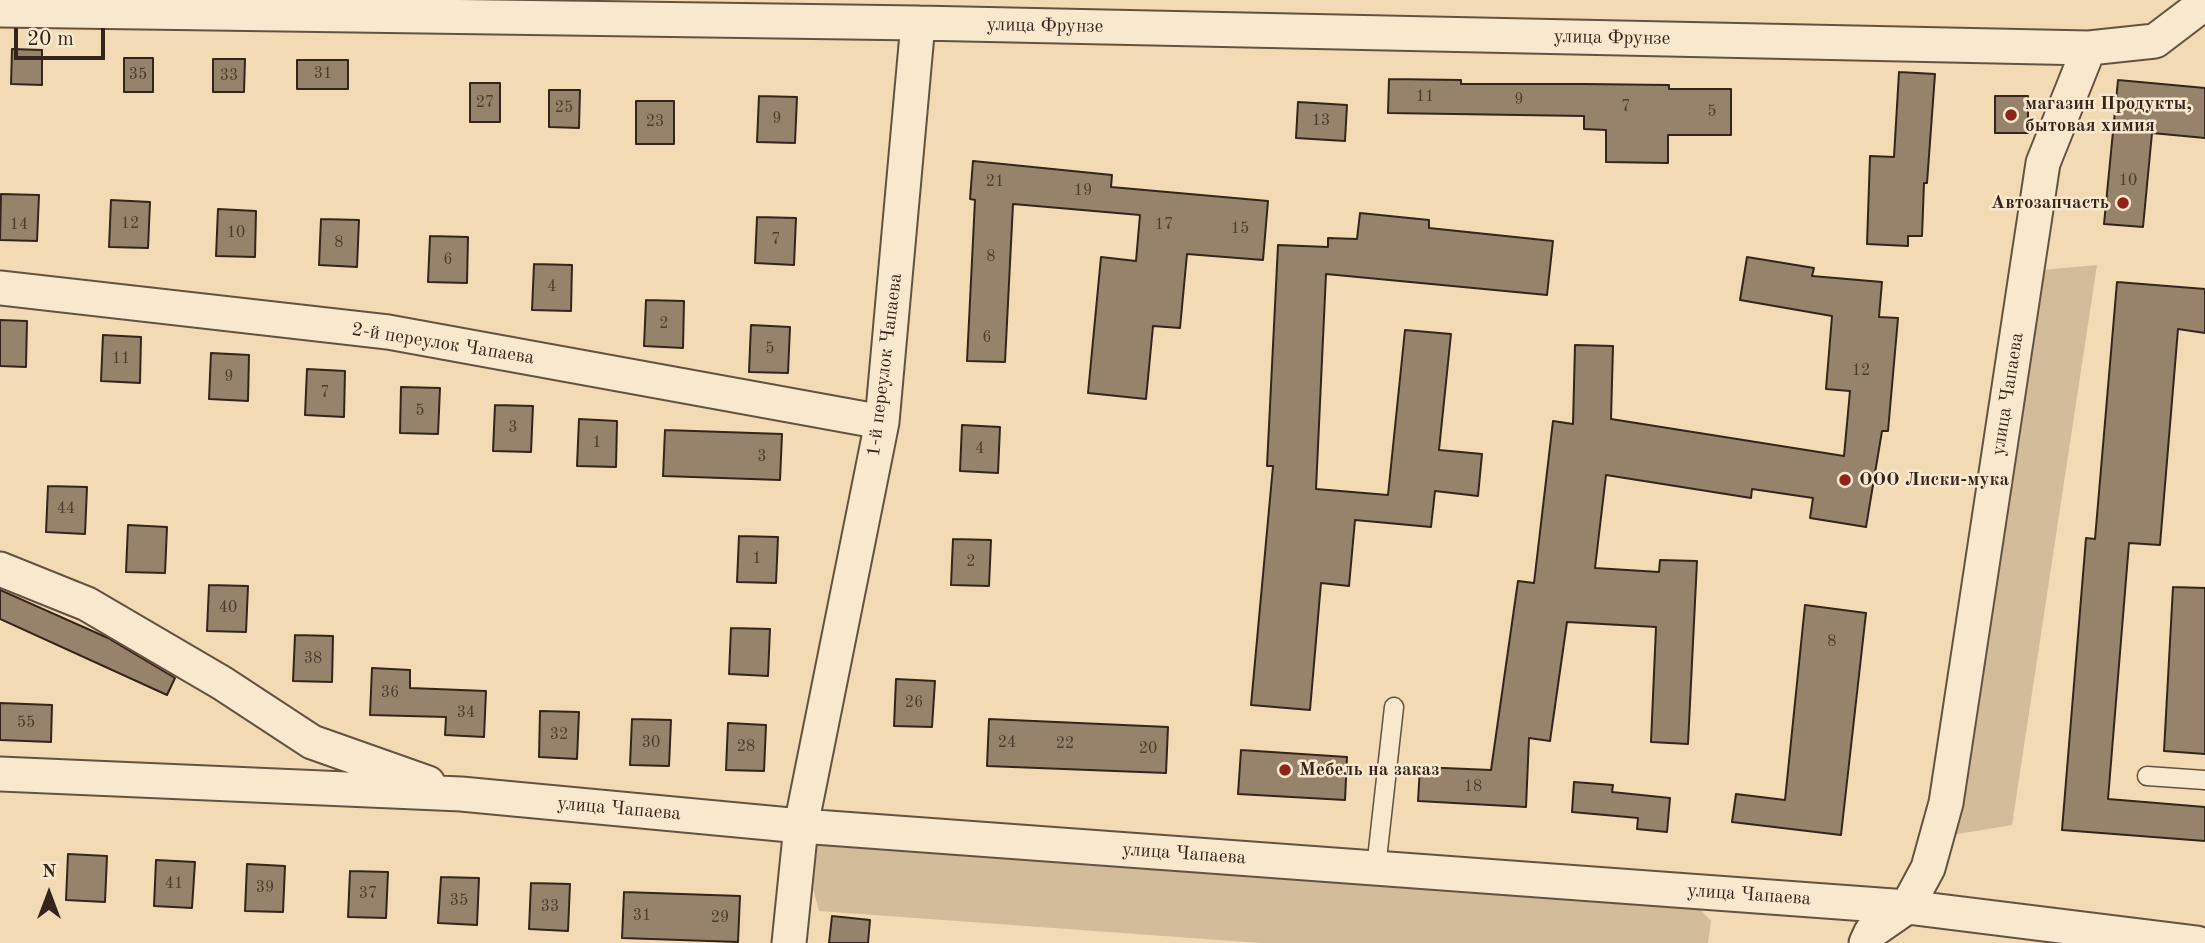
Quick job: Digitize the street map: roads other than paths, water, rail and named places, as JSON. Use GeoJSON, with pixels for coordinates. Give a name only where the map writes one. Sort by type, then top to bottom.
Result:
{"type":"FeatureCollection","features":[{"type":"Feature","properties":{"kind":"street","name":"улица Фрунзе"},"geometry":{"type":"LineString","coordinates":[[0,10],[918,23],[2090,48],[2155,41],[2205,3]]}},
{"type":"Feature","properties":{"kind":"street","name":"1-й переулок Чапаева"},"geometry":{"type":"LineString","coordinates":[[789,943],[801,826],[882,422],[918,23]]}},
{"type":"Feature","properties":{"kind":"street","name":"улица Чапаева"},"geometry":{"type":"LineString","coordinates":[[1866,943],[1871,932],[1907,907],[1928,868],[1947,803],[2043,163],[2090,48]]}},
{"type":"Feature","properties":{"kind":"street","name":"2-й переулок Чапаева"},"geometry":{"type":"LineString","coordinates":[[0,288],[388,332],[882,422]]}},
{"type":"Feature","properties":{"kind":"street","name":"улица Чапаева"},"geometry":{"type":"LineString","coordinates":[[0,569],[86,604],[222,683],[312,742],[461,794]]}},
{"type":"Feature","properties":{"kind":"street","name":"улица Чапаева"},"geometry":{"type":"LineString","coordinates":[[0,774],[461,794],[801,826],[1907,907],[2197,943]]}},
{"type":"Feature","properties":{"kind":"lane"},"geometry":{"type":"LineString","coordinates":[[1376,868],[1394,707]]}},
{"type":"Feature","properties":{"kind":"lane"},"geometry":{"type":"LineString","coordinates":[[2147,776],[2205,780]]}},
{"type":"Feature","properties":{"kind":"place","name":"магазин Продукты, бытовая химия"},"geometry":{"type":"Point","coordinates":[2011,115]}},
{"type":"Feature","properties":{"kind":"place","name":"Автозапчасть"},"geometry":{"type":"Point","coordinates":[2123,203]}},
{"type":"Feature","properties":{"kind":"place","name":"ООО Лиски-мука"},"geometry":{"type":"Point","coordinates":[1845,480]}},
{"type":"Feature","properties":{"kind":"place","name":"Мебель на заказ"},"geometry":{"type":"Point","coordinates":[1285,770]}}]}
